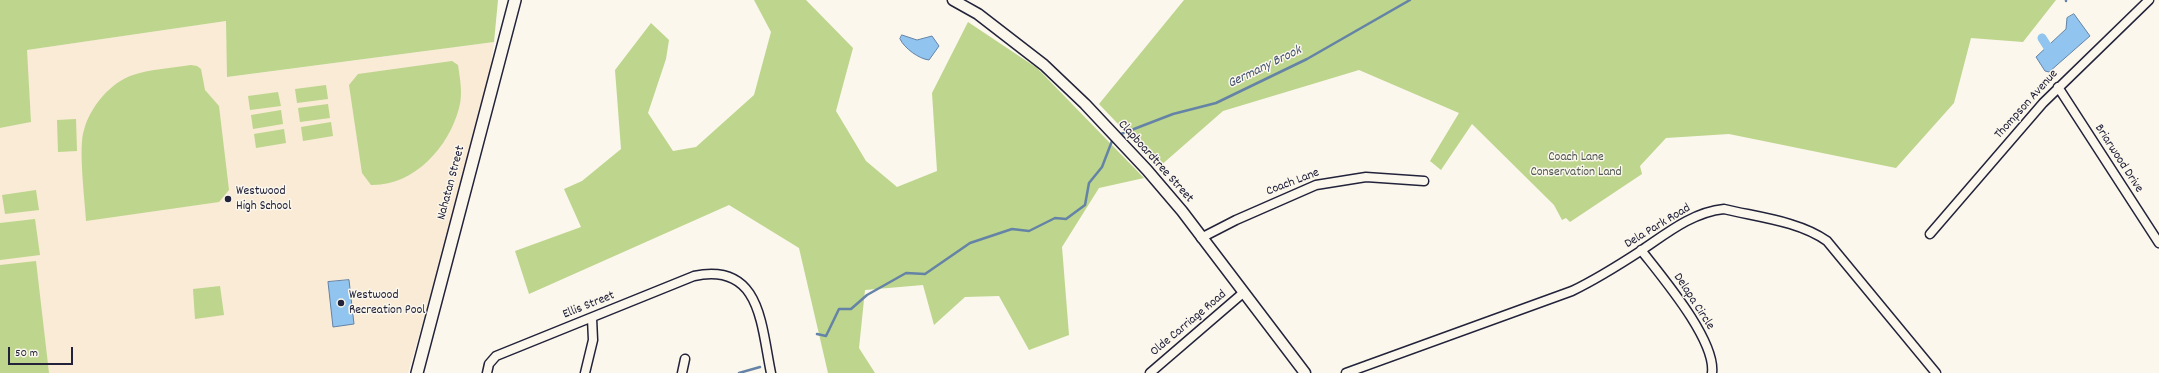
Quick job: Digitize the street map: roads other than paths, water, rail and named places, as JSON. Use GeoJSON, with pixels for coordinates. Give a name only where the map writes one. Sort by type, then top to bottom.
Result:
{"type":"FeatureCollection","features":[{"type":"Feature","properties":{"kind":"main road","name":"Nahatan Street"},"geometry":{"type":"LineString","coordinates":[[417,373],[515,0]]}},
{"type":"Feature","properties":{"kind":"street","name":"Clapboardtree Street"},"geometry":{"type":"LineString","coordinates":[[953,0],[978,14],[1044,65],[1147,170],[1182,211],[1305,373]]}},
{"type":"Feature","properties":{"kind":"street","name":"Thompson Avenue"},"geometry":{"type":"LineString","coordinates":[[1930,234],[2058,87],[2149,0]]}},
{"type":"Feature","properties":{"kind":"street","name":"Briarwood Drive"},"geometry":{"type":"LineString","coordinates":[[2058,87],[2159,243]]}},
{"type":"Feature","properties":{"kind":"street","name":"Coach Lane"},"geometry":{"type":"LineString","coordinates":[[1201,238],[1236,220],[1316,185],[1366,177],[1424,181]]}},
{"type":"Feature","properties":{"kind":"street","name":"Dela Park Road"},"geometry":{"type":"LineString","coordinates":[[1346,373],[1572,291],[1593,281],[1668,232],[1700,215],[1718,210],[1731,211],[1816,233],[1827,241],[1936,373]]}},
{"type":"Feature","properties":{"kind":"street","name":"Delapa Circle"},"geometry":{"type":"LineString","coordinates":[[1641,250],[1680,300],[1704,341],[1713,364],[1712,373]]}},
{"type":"Feature","properties":{"kind":"street","name":"Ellis Street"},"geometry":{"type":"LineString","coordinates":[[486,373],[489,364],[496,356],[694,276],[710,272],[726,275],[738,280],[755,300],[771,373]]}},
{"type":"Feature","properties":{"kind":"street","name":"Olde Carriage Road"},"geometry":{"type":"LineString","coordinates":[[1150,373],[1243,293]]}},
{"type":"Feature","properties":{"kind":"street"},"geometry":{"type":"LineString","coordinates":[[585,373],[593,340],[592,318]]}},
{"type":"Feature","properties":{"kind":"street"},"geometry":{"type":"LineString","coordinates":[[682,373],[685,359]]}},
{"type":"Feature","properties":{"kind":"water"},"geometry":{"type":"Polygon","coordinates":[[[2074,14],[2090,36],[2049,72],[2045,71],[2036,57],[2066,29],[2067,18],[2074,14]]]}},
{"type":"Feature","properties":{"kind":"water"},"geometry":{"type":"Polygon","coordinates":[[[902,35],[917,40],[932,36],[939,46],[929,60],[925,59],[916,55],[905,46],[900,39],[902,35]]]}},
{"type":"Feature","properties":{"kind":"water","name":"Westwood Recreation Pool"},"geometry":{"type":"Polygon","coordinates":[[[349,280],[354,324],[333,327],[328,282],[349,280]]]}},
{"type":"Feature","properties":{"kind":"waterway","name":"Germany Brook"},"geometry":{"type":"LineString","coordinates":[[1121,134],[1173,114],[1216,103],[1307,59],[1410,0]]}},
{"type":"Feature","properties":{"kind":"waterway"},"geometry":{"type":"LineString","coordinates":[[2042,38],[2049,49]]}},
{"type":"Feature","properties":{"kind":"waterway","name":"Germany Brook"},"geometry":{"type":"LineString","coordinates":[[817,334],[826,336],[839,309],[851,309],[867,295],[906,273],[925,274],[970,243],[1012,229],[1029,231],[1055,218],[1066,219],[1085,205],[1089,183],[1102,167],[1112,141]]}},
{"type":"Feature","properties":{"kind":"waterway","name":"Germany Brook"},"geometry":{"type":"LineString","coordinates":[[739,373],[760,367]]}},
{"type":"Feature","properties":{"kind":"place","name":"Westwood High School"},"geometry":{"type":"Point","coordinates":[228,199]}},
{"type":"Feature","properties":{"kind":"place","name":"Westwood Recreation Pool"},"geometry":{"type":"Point","coordinates":[341,303]}},
{"type":"Feature","properties":{"kind":"park label","name":"Coach Lane Conservation Land"},"geometry":{"type":"Point","coordinates":[1576,166]}}]}
